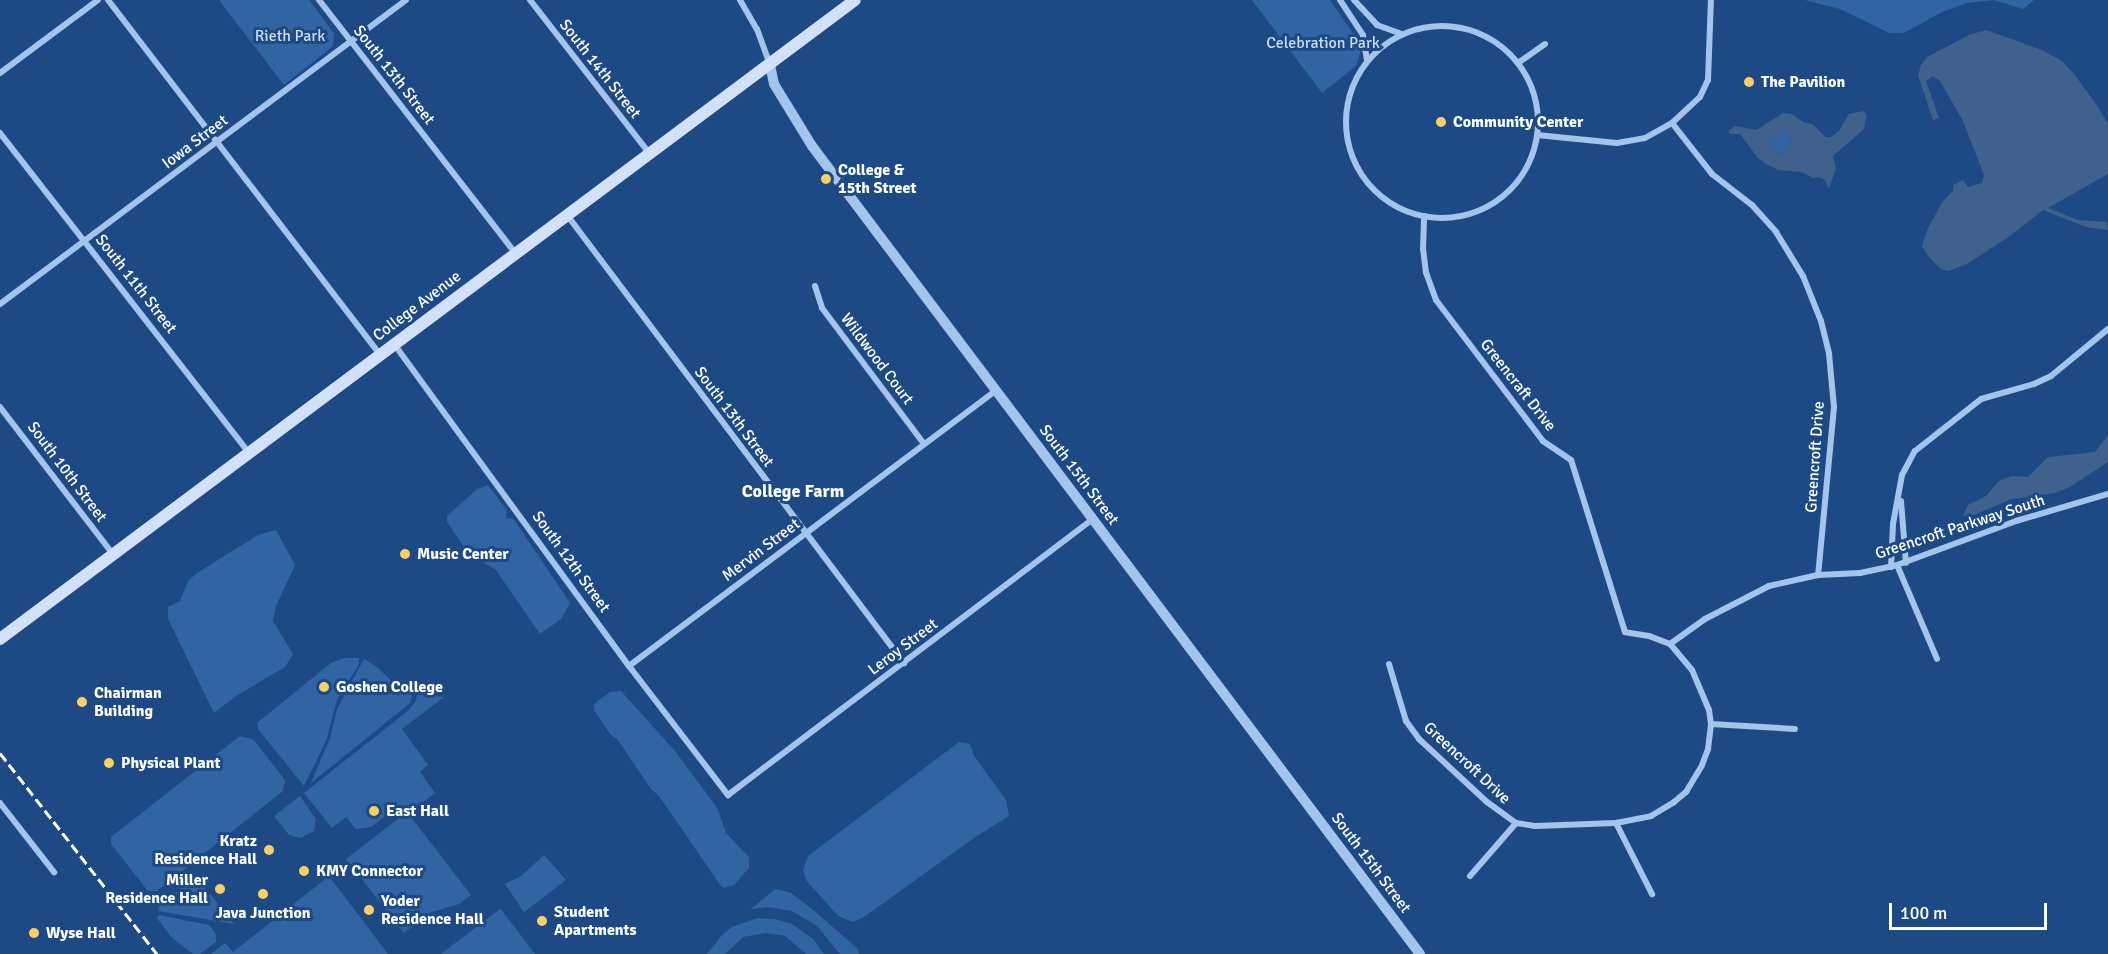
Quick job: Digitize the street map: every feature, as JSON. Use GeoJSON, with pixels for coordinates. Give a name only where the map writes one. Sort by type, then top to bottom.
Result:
{"type":"FeatureCollection","features":[{"type":"Feature","properties":{"kind":"main road","name":"College Avenue"},"geometry":{"type":"LineString","coordinates":[[0,639],[855,0]]}},
{"type":"Feature","properties":{"kind":"street"},"geometry":{"type":"LineString","coordinates":[[0,73],[98,0]]}},
{"type":"Feature","properties":{"kind":"street"},"geometry":{"type":"LineString","coordinates":[[108,0],[380,354]]}},
{"type":"Feature","properties":{"kind":"street","name":"South 13th Street"},"geometry":{"type":"LineString","coordinates":[[319,0],[515,253]]}},
{"type":"Feature","properties":{"kind":"street","name":"Iowa Street"},"geometry":{"type":"LineString","coordinates":[[0,304],[406,0]]}},
{"type":"Feature","properties":{"kind":"street","name":"South 14th Street"},"geometry":{"type":"LineString","coordinates":[[530,0],[649,154]]}},
{"type":"Feature","properties":{"kind":"street","name":"South 15th Street"},"geometry":{"type":"LineString","coordinates":[[740,0],[757,29],[774,84],[799,127],[1420,954]]}},
{"type":"Feature","properties":{"kind":"street"},"geometry":{"type":"LineString","coordinates":[[1340,0],[1363,35],[1367,61]]}},
{"type":"Feature","properties":{"kind":"street"},"geometry":{"type":"LineString","coordinates":[[1354,0],[1377,25],[1402,34]]}},
{"type":"Feature","properties":{"kind":"street"},"geometry":{"type":"LineString","coordinates":[[1537,135],[1617,143],[1645,138],[1671,123],[1700,97],[1708,80],[1711,0]]}},
{"type":"Feature","properties":{"kind":"street"},"geometry":{"type":"LineString","coordinates":[[1459,27],[1495,41],[1518,63],[1535,97],[1537,135],[1523,172],[1505,194],[1492,203],[1464,215],[1424,216],[1399,208],[1377,193],[1353,159],[1346,132],[1346,106],[1354,82],[1367,61],[1382,46],[1402,34],[1420,28],[1459,27]]}},
{"type":"Feature","properties":{"kind":"street"},"geometry":{"type":"LineString","coordinates":[[1518,63],[1545,44]]}},
{"type":"Feature","properties":{"kind":"street","name":"Greencroft Drive"},"geometry":{"type":"LineString","coordinates":[[1671,123],[1712,174],[1752,205],[1776,232],[1803,276],[1821,321],[1830,363],[1834,407],[1818,575]]}},
{"type":"Feature","properties":{"kind":"street","name":"South 11th Street"},"geometry":{"type":"LineString","coordinates":[[0,133],[249,453]]}},
{"type":"Feature","properties":{"kind":"street","name":"South 13th Street"},"geometry":{"type":"LineString","coordinates":[[567,214],[904,663]]}},
{"type":"Feature","properties":{"kind":"street","name":"Greencraft Drive"},"geometry":{"type":"LineString","coordinates":[[1424,216],[1423,249],[1426,273],[1437,300],[1543,441],[1571,460],[1625,632],[1649,636],[1670,644]]}},
{"type":"Feature","properties":{"kind":"street","name":"Wildwood Court"},"geometry":{"type":"LineString","coordinates":[[815,286],[822,308],[924,444]]}},
{"type":"Feature","properties":{"kind":"street"},"geometry":{"type":"LineString","coordinates":[[1937,659],[1894,566],[1893,524],[1906,465],[1915,451],[1965,410],[1990,394],[2034,384],[2051,376],[2108,329]]}},
{"type":"Feature","properties":{"kind":"street","name":"South 12th Street"},"geometry":{"type":"LineString","coordinates":[[394,344],[629,666],[728,795]]}},
{"type":"Feature","properties":{"kind":"street","name":"Mervin Street"},"geometry":{"type":"LineString","coordinates":[[629,666],[996,390]]}},
{"type":"Feature","properties":{"kind":"street","name":"South 10th Street"},"geometry":{"type":"LineString","coordinates":[[0,407],[113,554]]}},
{"type":"Feature","properties":{"kind":"street"},"geometry":{"type":"LineString","coordinates":[[1901,488],[1906,563]]}},
{"type":"Feature","properties":{"kind":"street","name":"Greencroft Parkway South"},"geometry":{"type":"LineString","coordinates":[[1818,575],[1860,573],[1906,563],[2001,526],[2108,494]]}},
{"type":"Feature","properties":{"kind":"street","name":"Leroy Street"},"geometry":{"type":"LineString","coordinates":[[728,795],[1094,519]]}},
{"type":"Feature","properties":{"kind":"street"},"geometry":{"type":"LineString","coordinates":[[1670,644],[1706,619],[1750,594],[1769,586],[1818,575]]}},
{"type":"Feature","properties":{"kind":"street","name":"Greencroft Drive"},"geometry":{"type":"LineString","coordinates":[[1389,664],[1406,721],[1419,739],[1487,802],[1516,823],[1535,826],[1617,823],[1651,816],[1674,802],[1686,792],[1702,765],[1708,749],[1712,724],[1705,696],[1682,657],[1670,644]]}},
{"type":"Feature","properties":{"kind":"street"},"geometry":{"type":"LineString","coordinates":[[1712,724],[1795,729]]}},
{"type":"Feature","properties":{"kind":"street"},"geometry":{"type":"LineString","coordinates":[[0,803],[54,872]]}},
{"type":"Feature","properties":{"kind":"street"},"geometry":{"type":"LineString","coordinates":[[1470,876],[1516,823]]}},
{"type":"Feature","properties":{"kind":"street"},"geometry":{"type":"LineString","coordinates":[[1617,823],[1652,894]]}},
{"type":"Feature","properties":{"kind":"green space","name":"Rieth Park"},"geometry":{"type":"Polygon","coordinates":[[[219,0],[309,0],[334,33],[333,46],[284,85],[219,0]]]}},
{"type":"Feature","properties":{"kind":"green space","name":"Celebration Park"},"geometry":{"type":"Polygon","coordinates":[[[1252,0],[1330,0],[1357,39],[1361,50],[1356,66],[1322,93],[1252,0]]]}},
{"type":"Feature","properties":{"kind":"green space"},"geometry":{"type":"Polygon","coordinates":[[[1805,0],[1994,0],[1967,3],[1942,12],[1904,33],[1889,33],[1840,9],[1805,0]]]}},
{"type":"Feature","properties":{"kind":"green space"},"geometry":{"type":"Polygon","coordinates":[[[1994,0],[2034,0],[2023,9],[1994,0]]]}},
{"type":"Feature","properties":{"kind":"green space"},"geometry":{"type":"Polygon","coordinates":[[[1786,133],[1791,141],[1789,148],[1783,154],[1775,152],[1770,141],[1786,133]]]}},
{"type":"Feature","properties":{"kind":"green space"},"geometry":{"type":"Polygon","coordinates":[[[488,485],[507,510],[506,518],[513,519],[517,524],[570,603],[561,619],[540,634],[496,570],[468,553],[447,522],[447,516],[476,490],[488,485]]]}},
{"type":"Feature","properties":{"kind":"green space"},"geometry":{"type":"Polygon","coordinates":[[[276,530],[295,565],[276,606],[273,621],[293,654],[285,667],[236,696],[214,713],[168,619],[168,607],[180,601],[188,581],[197,573],[258,535],[276,530]]]}},
{"type":"Feature","properties":{"kind":"green space"},"geometry":{"type":"Polygon","coordinates":[[[344,658],[359,658],[359,664],[337,700],[326,741],[304,786],[258,729],[257,723],[331,663],[344,658]]]}},
{"type":"Feature","properties":{"kind":"green space"},"geometry":{"type":"Polygon","coordinates":[[[364,659],[377,667],[403,692],[412,695],[410,703],[311,783],[330,738],[337,709],[364,659]]]}},
{"type":"Feature","properties":{"kind":"green space"},"geometry":{"type":"Polygon","coordinates":[[[621,691],[675,751],[718,809],[726,833],[749,857],[749,868],[734,885],[724,888],[721,886],[659,796],[651,789],[618,740],[610,734],[594,710],[594,704],[603,697],[611,692],[621,691]]]}},
{"type":"Feature","properties":{"kind":"green space"},"geometry":{"type":"Polygon","coordinates":[[[417,694],[444,697],[402,729],[428,765],[420,772],[435,793],[412,810],[397,807],[371,827],[356,829],[346,817],[332,828],[304,793],[409,710],[416,701],[417,694]]]}},
{"type":"Feature","properties":{"kind":"green space"},"geometry":{"type":"Polygon","coordinates":[[[240,736],[253,739],[282,776],[285,781],[283,791],[157,891],[148,891],[111,844],[111,837],[240,736]]]}},
{"type":"Feature","properties":{"kind":"green space"},"geometry":{"type":"Polygon","coordinates":[[[959,742],[970,744],[974,756],[1006,800],[1009,816],[974,838],[864,917],[853,922],[838,916],[806,880],[803,870],[808,856],[959,742]]]}},
{"type":"Feature","properties":{"kind":"green space"},"geometry":{"type":"Polygon","coordinates":[[[300,796],[316,819],[314,831],[301,838],[289,835],[274,816],[300,796]]]}},
{"type":"Feature","properties":{"kind":"green space"},"geometry":{"type":"Polygon","coordinates":[[[407,812],[471,895],[459,904],[429,913],[404,933],[346,859],[407,812]]]}},
{"type":"Feature","properties":{"kind":"green space"},"geometry":{"type":"Polygon","coordinates":[[[544,855],[566,880],[524,912],[505,884],[521,876],[544,855]]]}},
{"type":"Feature","properties":{"kind":"green space"},"geometry":{"type":"Polygon","coordinates":[[[196,876],[234,924],[158,911],[159,906],[196,876]]]}},
{"type":"Feature","properties":{"kind":"green space"},"geometry":{"type":"Polygon","coordinates":[[[329,876],[388,954],[211,954],[225,943],[233,952],[329,876]]]}},
{"type":"Feature","properties":{"kind":"green space"},"geometry":{"type":"Polygon","coordinates":[[[775,889],[791,893],[812,909],[858,949],[859,954],[840,954],[817,926],[792,911],[768,907],[751,909],[775,889]]]}},
{"type":"Feature","properties":{"kind":"green space"},"geometry":{"type":"Polygon","coordinates":[[[500,909],[535,954],[441,954],[500,909]]]}},
{"type":"Feature","properties":{"kind":"green space"},"geometry":{"type":"Polygon","coordinates":[[[159,915],[209,925],[216,934],[216,942],[200,954],[193,954],[172,938],[157,918],[159,915]]]}},
{"type":"Feature","properties":{"kind":"green space"},"geometry":{"type":"Polygon","coordinates":[[[758,918],[775,919],[792,924],[813,939],[824,954],[806,954],[785,936],[765,933],[743,937],[725,954],[707,954],[722,935],[732,927],[758,918]]]}},
{"type":"Feature","properties":{"kind":"shaded area"},"geometry":{"type":"Polygon","coordinates":[[[1986,30],[2042,50],[2062,61],[2098,107],[2108,124],[2108,174],[2048,208],[2078,220],[2107,222],[2108,230],[2086,227],[2043,210],[2010,236],[1967,264],[1949,271],[1941,269],[1922,246],[1928,228],[1943,201],[1953,191],[1953,185],[1963,180],[1968,187],[1982,183],[1984,175],[1963,121],[1940,81],[1933,76],[1926,81],[1939,118],[1933,120],[1918,75],[1927,57],[1969,35],[1986,30]]]}},
{"type":"Feature","properties":{"kind":"shaded area"},"geometry":{"type":"Polygon","coordinates":[[[1863,111],[1867,115],[1864,129],[1833,156],[1836,168],[1829,189],[1825,180],[1819,177],[1813,178],[1802,172],[1778,170],[1766,164],[1758,158],[1740,134],[1730,134],[1728,131],[1735,126],[1756,130],[1783,113],[1792,114],[1803,122],[1812,124],[1826,137],[1831,137],[1839,131],[1849,114],[1863,111]],[[1786,133],[1770,141],[1775,152],[1783,154],[1789,148],[1791,141],[1786,133]]]}},
{"type":"Feature","properties":{"kind":"shaded area"},"geometry":{"type":"Polygon","coordinates":[[[2108,435],[2108,462],[2070,487],[2055,493],[2012,499],[1969,517],[1963,516],[1968,505],[1986,496],[1999,481],[2012,476],[2028,477],[2048,457],[2095,452],[2108,435]]]}},
{"type":"Feature","properties":{"kind":"railway"},"geometry":{"type":"LineString","coordinates":[[0,753],[157,954]]}},
{"type":"Feature","properties":{"kind":"place","name":"The Pavilion"},"geometry":{"type":"Point","coordinates":[1749,82]}},
{"type":"Feature","properties":{"kind":"place","name":"Community Center"},"geometry":{"type":"Point","coordinates":[1441,122]}},
{"type":"Feature","properties":{"kind":"place","name":"College & 15th Street"},"geometry":{"type":"Point","coordinates":[826,179]}},
{"type":"Feature","properties":{"kind":"place","name":"Music Center"},"geometry":{"type":"Point","coordinates":[405,554]}},
{"type":"Feature","properties":{"kind":"place","name":"Goshen College"},"geometry":{"type":"Point","coordinates":[324,687]}},
{"type":"Feature","properties":{"kind":"place","name":"Chairman Building"},"geometry":{"type":"Point","coordinates":[82,702]}},
{"type":"Feature","properties":{"kind":"place","name":"Physical Plant"},"geometry":{"type":"Point","coordinates":[109,763]}},
{"type":"Feature","properties":{"kind":"place","name":"East Hall"},"geometry":{"type":"Point","coordinates":[374,811]}},
{"type":"Feature","properties":{"kind":"place","name":"Kratz Residence Hall"},"geometry":{"type":"Point","coordinates":[269,850]}},
{"type":"Feature","properties":{"kind":"place","name":"KMY Connector"},"geometry":{"type":"Point","coordinates":[304,871]}},
{"type":"Feature","properties":{"kind":"place","name":"Miller Residence Hall"},"geometry":{"type":"Point","coordinates":[220,889]}},
{"type":"Feature","properties":{"kind":"place","name":"Java Junction"},"geometry":{"type":"Point","coordinates":[263,894]}},
{"type":"Feature","properties":{"kind":"place","name":"Yoder Residence Hall"},"geometry":{"type":"Point","coordinates":[369,910]}},
{"type":"Feature","properties":{"kind":"place","name":"Student Apartments"},"geometry":{"type":"Point","coordinates":[542,921]}},
{"type":"Feature","properties":{"kind":"place","name":"Wyse Hall"},"geometry":{"type":"Point","coordinates":[34,933]}},
{"type":"Feature","properties":{"kind":"district","name":"College Farm"},"geometry":{"type":"Point","coordinates":[793,491]}}]}
